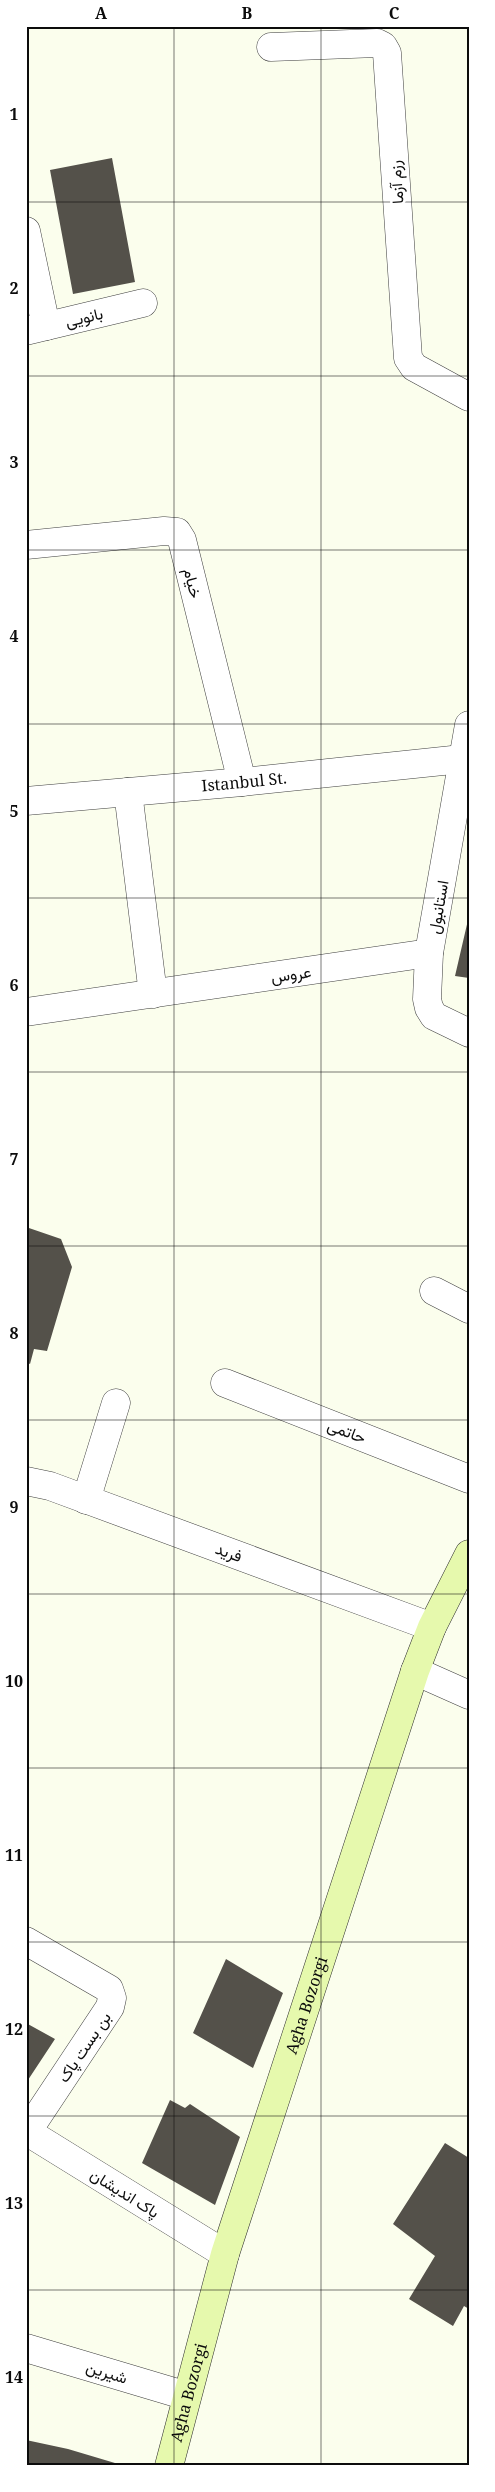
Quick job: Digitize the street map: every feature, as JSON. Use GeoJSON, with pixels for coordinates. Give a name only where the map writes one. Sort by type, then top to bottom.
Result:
{"type":"FeatureCollection","features":[{"type":"Feature","properties":{"kind":"street","name":"رزم آزما"},"geometry":{"type":"LineString","coordinates":[[272,47],[377,44],[383,46],[387,53],[408,358],[414,367],[469,397]]}},
{"type":"Feature","properties":{"kind":"street"},"geometry":{"type":"LineString","coordinates":[[26,231],[36,328]]}},
{"type":"Feature","properties":{"kind":"street","name":"بانویی"},"geometry":{"type":"LineString","coordinates":[[36,328],[143,303]]}},
{"type":"Feature","properties":{"kind":"street","name":"خیام"},"geometry":{"type":"LineString","coordinates":[[26,545],[164,530],[177,532],[182,540],[242,782]]}},
{"type":"Feature","properties":{"kind":"street"},"geometry":{"type":"LineString","coordinates":[[462,759],[469,725]]}},
{"type":"Feature","properties":{"kind":"street","name":"Istanbul St."},"geometry":{"type":"LineString","coordinates":[[26,801],[242,782],[462,759]]}},
{"type":"Feature","properties":{"kind":"street","name":"استانبول"},"geometry":{"type":"LineString","coordinates":[[462,759],[429,953],[427,999],[429,1008],[434,1016],[469,1033]]}},
{"type":"Feature","properties":{"kind":"street"},"geometry":{"type":"LineString","coordinates":[[128,792],[153,994]]}},
{"type":"Feature","properties":{"kind":"street","name":"عروس"},"geometry":{"type":"LineString","coordinates":[[26,1012],[429,953]]}},
{"type":"Feature","properties":{"kind":"street"},"geometry":{"type":"LineString","coordinates":[[434,1291],[469,1309]]}},
{"type":"Feature","properties":{"kind":"street","name":"حاتمی"},"geometry":{"type":"LineString","coordinates":[[225,1383],[469,1479]]}},
{"type":"Feature","properties":{"kind":"street"},"geometry":{"type":"LineString","coordinates":[[86,1500],[116,1403]]}},
{"type":"Feature","properties":{"kind":"street","name":"فرید"},"geometry":{"type":"LineString","coordinates":[[26,1481],[86,1500],[432,1627]]}},
{"type":"Feature","properties":{"kind":"street","name":"Agha Bozorgi"},"geometry":{"type":"LineString","coordinates":[[169,2466],[225,2254],[415,1671],[432,1627],[469,1554]]}},
{"type":"Feature","properties":{"kind":"street"},"geometry":{"type":"LineString","coordinates":[[415,1671],[469,1696]]}},
{"type":"Feature","properties":{"kind":"street","name":"بن بست پاک"},"geometry":{"type":"LineString","coordinates":[[26,1941],[110,1989],[112,1998],[110,2007],[27,2132]]}},
{"type":"Feature","properties":{"kind":"street","name":"پاک اندیشان"},"geometry":{"type":"LineString","coordinates":[[27,2132],[225,2254]]}},
{"type":"Feature","properties":{"kind":"street","name":"شیرین"},"geometry":{"type":"LineString","coordinates":[[26,2348],[187,2396]]}},
{"type":"Feature","properties":{"kind":"building"},"geometry":{"type":"Polygon","coordinates":[[[112,158],[135,282],[73,294],[50,170],[112,158]]]}},
{"type":"Feature","properties":{"kind":"building"},"geometry":{"type":"Polygon","coordinates":[[[469,920],[469,978],[455,976],[469,920]]]}},
{"type":"Feature","properties":{"kind":"building"},"geometry":{"type":"Polygon","coordinates":[[[26,1227],[61,1239],[72,1267],[47,1351],[34,1349],[30,1364],[26,1362],[26,1227]]]}},
{"type":"Feature","properties":{"kind":"building"},"geometry":{"type":"Polygon","coordinates":[[[226,1959],[283,1993],[253,2068],[193,2033],[226,1959]]]}},
{"type":"Feature","properties":{"kind":"building"},"geometry":{"type":"Polygon","coordinates":[[[26,2023],[55,2039],[26,2083],[26,2023]]]}},
{"type":"Feature","properties":{"kind":"building"},"geometry":{"type":"Polygon","coordinates":[[[170,2100],[185,2108],[190,2104],[240,2137],[215,2205],[142,2163],[170,2100]]]}},
{"type":"Feature","properties":{"kind":"building"},"geometry":{"type":"Polygon","coordinates":[[[445,2143],[469,2158],[469,2309],[464,2306],[453,2326],[409,2299],[435,2256],[393,2224],[445,2143]]]}},
{"type":"Feature","properties":{"kind":"building"},"geometry":{"type":"Polygon","coordinates":[[[26,2440],[68,2449],[125,2466],[26,2466],[26,2440]]]}}]}
